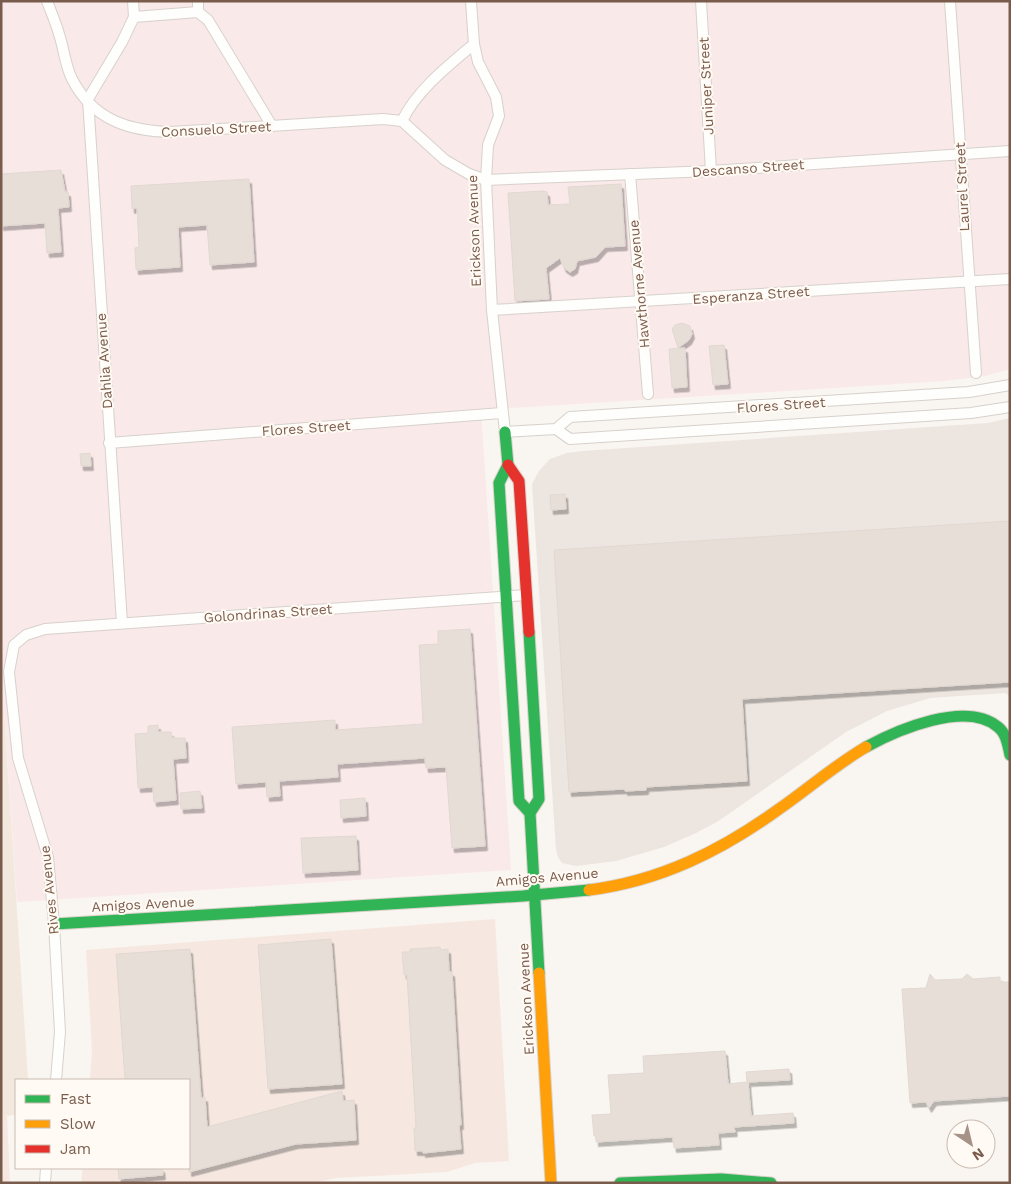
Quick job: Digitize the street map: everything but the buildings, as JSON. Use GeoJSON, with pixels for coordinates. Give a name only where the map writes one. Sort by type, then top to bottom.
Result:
{"type":"FeatureCollection","features":[{"type":"Feature","properties":{"kind":"street","name":"Consuelo Street"},"geometry":{"type":"LineString","coordinates":[[47,1],[72,79],[97,110],[129,128],[148,132],[172,132],[383,119],[402,121]]}},
{"type":"Feature","properties":{"kind":"street"},"geometry":{"type":"LineString","coordinates":[[88,99],[134,18],[133,1]]}},
{"type":"Feature","properties":{"kind":"street","name":"Erickson Avenue"},"geometry":{"type":"LineString","coordinates":[[471,1],[474,44],[478,62],[496,96],[499,116],[488,146],[486,180],[492,310],[508,465],[519,481],[527,595],[539,799],[530,813],[551,1183]]}},
{"type":"Feature","properties":{"kind":"street","name":"Juniper Street"},"geometry":{"type":"LineString","coordinates":[[701,1],[711,171]]}},
{"type":"Feature","properties":{"kind":"street","name":"Laurel Street"},"geometry":{"type":"LineString","coordinates":[[950,1],[968,281],[976,373]]}},
{"type":"Feature","properties":{"kind":"street"},"geometry":{"type":"LineString","coordinates":[[134,18],[198,7],[208,20],[272,126]]}},
{"type":"Feature","properties":{"kind":"street"},"geometry":{"type":"LineString","coordinates":[[474,44],[422,92],[408,108],[402,121],[445,160],[469,174],[486,180]]}},
{"type":"Feature","properties":{"kind":"street","name":"Dahlia Avenue"},"geometry":{"type":"LineString","coordinates":[[88,99],[122,623]]}},
{"type":"Feature","properties":{"kind":"street","name":"Descanso Street"},"geometry":{"type":"LineString","coordinates":[[486,180],[711,171],[1010,151]]}},
{"type":"Feature","properties":{"kind":"street","name":"Hawthorne Avenue"},"geometry":{"type":"LineString","coordinates":[[630,174],[648,394]]}},
{"type":"Feature","properties":{"kind":"street","name":"Esperanza Street"},"geometry":{"type":"LineString","coordinates":[[492,310],[1010,278]]}},
{"type":"Feature","properties":{"kind":"street","name":"Flores Street"},"geometry":{"type":"LineString","coordinates":[[505,432],[556,429],[570,418],[970,392],[1010,385]]}},
{"type":"Feature","properties":{"kind":"street","name":"Flores Street"},"geometry":{"type":"LineString","coordinates":[[556,429],[570,439],[971,413],[1010,407]]}},
{"type":"Feature","properties":{"kind":"street","name":"Flores Street"},"geometry":{"type":"LineString","coordinates":[[109,443],[502,414]]}},
{"type":"Feature","properties":{"kind":"street","name":"Erickson Avenue"},"geometry":{"type":"LineString","coordinates":[[508,465],[500,482],[506,597],[519,800],[530,813]]}},
{"type":"Feature","properties":{"kind":"street","name":"Golondrinas Street"},"geometry":{"type":"LineString","coordinates":[[14,645],[26,634],[45,629],[527,595]]}},
{"type":"Feature","properties":{"kind":"street","name":"Rives Avenue"},"geometry":{"type":"LineString","coordinates":[[14,645],[9,672],[14,736],[18,758],[48,857],[60,1032],[56,1079]]}},
{"type":"Feature","properties":{"kind":"street","name":"Amigos Avenue"},"geometry":{"type":"LineString","coordinates":[[54,924],[535,894],[618,885],[654,876],[686,864],[718,848],[768,817],[864,748],[888,735],[918,724],[953,718],[986,720],[998,726],[1004,735],[1010,755]]}},
{"type":"Feature","properties":{"kind":"street"},"geometry":{"type":"LineString","coordinates":[[45,1183],[46,1169]]}},
{"type":"Feature","properties":{"kind":"street"},"geometry":{"type":"LineString","coordinates":[[620,1183],[721,1179],[771,1183]]}},
{"type":"Feature","properties":{"kind":"shaded area"},"geometry":{"type":"Polygon","coordinates":[[[1,1],[1010,1],[1010,369],[985,376],[944,381],[481,410],[511,870],[17,902],[1,666],[1,1]]]}},
{"type":"Feature","properties":{"kind":"shaded area"},"geometry":{"type":"Polygon","coordinates":[[[1010,418],[1010,696],[1005,693],[930,698],[887,711],[846,732],[717,822],[694,834],[664,847],[616,861],[576,866],[562,863],[556,850],[532,484],[539,471],[550,459],[567,453],[583,451],[988,423],[1010,418]]]}},
{"type":"Feature","properties":{"kind":"shaded area"},"geometry":{"type":"Polygon","coordinates":[[[1,666],[28,1079],[15,1079],[15,1115],[1,1116],[1,666]]]}},
{"type":"Feature","properties":{"kind":"shaded area"},"geometry":{"type":"Polygon","coordinates":[[[495,919],[509,1161],[475,1163],[447,1172],[337,1178],[312,1183],[81,1183],[83,1169],[190,1169],[190,1079],[90,1079],[92,1050],[86,950],[495,919]]]}},
{"type":"Feature","properties":{"kind":"shaded area"},"geometry":{"type":"Polygon","coordinates":[[[1,1116],[7,1116],[10,1183],[1,1183],[1,1116]]]}},
{"type":"Feature","properties":{"kind":"traffic: fast"},"geometry":{"type":"LineString","coordinates":[[505,432],[508,465],[499,483],[519,801],[530,813]]}},
{"type":"Feature","properties":{"kind":"traffic: fast"},"geometry":{"type":"LineString","coordinates":[[529,632],[539,799],[530,813],[539,973]]}},
{"type":"Feature","properties":{"kind":"traffic: fast"},"geometry":{"type":"LineString","coordinates":[[866,747],[895,733],[932,720],[968,716],[984,719],[998,727],[1003,732],[1010,755]]}},
{"type":"Feature","properties":{"kind":"traffic: fast"},"geometry":{"type":"LineString","coordinates":[[54,924],[523,896],[589,890]]}},
{"type":"Feature","properties":{"kind":"traffic: fast"},"geometry":{"type":"LineString","coordinates":[[620,1183],[721,1179],[771,1183]]}},
{"type":"Feature","properties":{"kind":"traffic: slow"},"geometry":{"type":"LineString","coordinates":[[589,890],[615,886],[640,879],[689,862],[712,851],[757,824],[843,761],[866,747]]}},
{"type":"Feature","properties":{"kind":"traffic: slow"},"geometry":{"type":"LineString","coordinates":[[539,973],[551,1183]]}},
{"type":"Feature","properties":{"kind":"traffic: jam"},"geometry":{"type":"LineString","coordinates":[[508,465],[519,481],[529,632]]}}]}
